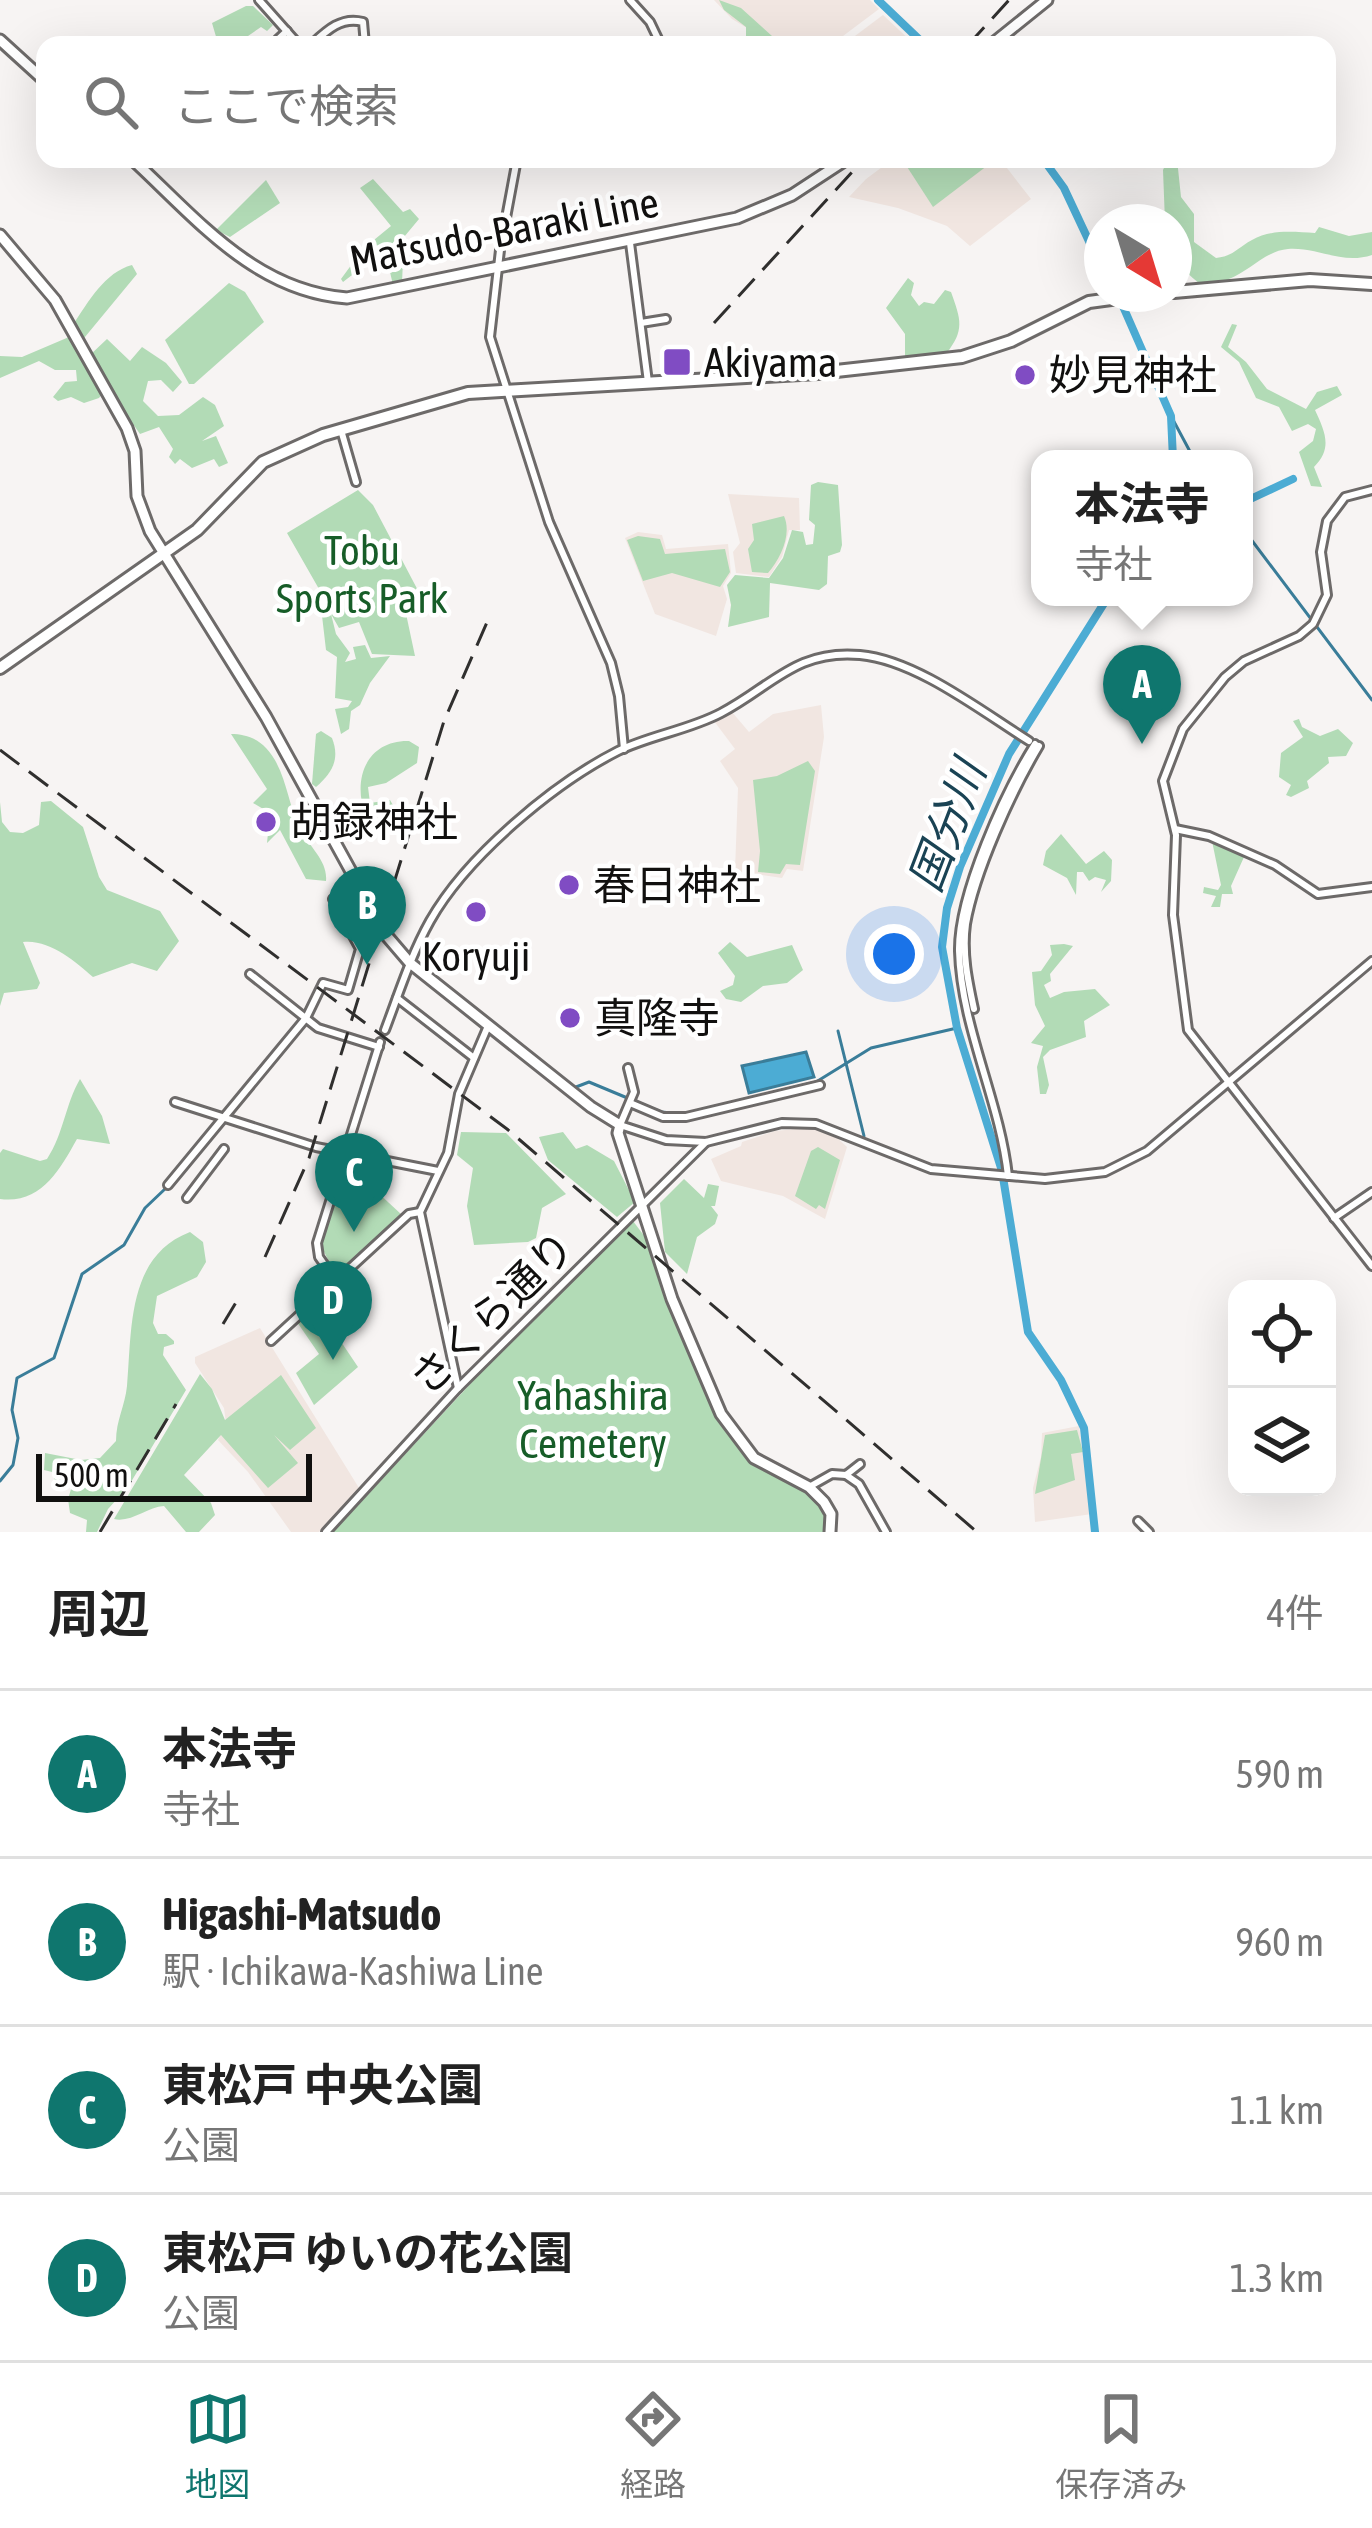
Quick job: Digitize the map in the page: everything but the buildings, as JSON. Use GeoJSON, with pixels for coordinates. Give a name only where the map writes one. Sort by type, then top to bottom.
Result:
{"type":"FeatureCollection","features":[{"type":"Feature","properties":{"kind":"highway"},"geometry":{"type":"LineString","coordinates":[[1192,290],[1310,280],[1372,284]]}},
{"type":"Feature","properties":{"kind":"highway"},"geometry":{"type":"LineString","coordinates":[[0,668],[205,524],[263,462],[340,430],[461,394],[818,373],[962,357],[1011,341],[1084,304]]}},
{"type":"Feature","properties":{"kind":"main road"},"geometry":{"type":"LineString","coordinates":[[1002,36],[1047,0]]}},
{"type":"Feature","properties":{"kind":"main road"},"geometry":{"type":"LineString","coordinates":[[0,40],[36,73]]}},
{"type":"Feature","properties":{"kind":"main road","name":"Matsudo-Baraki Line"},"geometry":{"type":"LineString","coordinates":[[142,168],[248,264],[296,290],[359,297],[708,226],[766,207],[835,168]]}},
{"type":"Feature","properties":{"kind":"main road"},"geometry":{"type":"LineString","coordinates":[[0,235],[55,300],[127,428],[135,451],[140,507],[163,554],[269,724],[386,935],[410,963],[620,1125],[618,1133],[682,1323],[728,1427],[754,1458],[808,1487],[829,1508],[830,1532]]}},
{"type":"Feature","properties":{"kind":"street"},"geometry":{"type":"LineString","coordinates":[[259,0],[291,36]]}},
{"type":"Feature","properties":{"kind":"street"},"geometry":{"type":"LineString","coordinates":[[630,0],[657,36]]}},
{"type":"Feature","properties":{"kind":"street"},"geometry":{"type":"LineString","coordinates":[[320,36],[352,20],[365,27],[365,36]]}},
{"type":"Feature","properties":{"kind":"street"},"geometry":{"type":"LineString","coordinates":[[282,36],[287,31]]}},
{"type":"Feature","properties":{"kind":"street"},"geometry":{"type":"LineString","coordinates":[[513,168],[489,330],[553,532],[611,663],[623,748]]}},
{"type":"Feature","properties":{"kind":"street"},"geometry":{"type":"LineString","coordinates":[[630,243],[648,382]]}},
{"type":"Feature","properties":{"kind":"street"},"geometry":{"type":"LineString","coordinates":[[641,323],[666,319]]}},
{"type":"Feature","properties":{"kind":"street"},"geometry":{"type":"LineString","coordinates":[[340,430],[356,482]]}},
{"type":"Feature","properties":{"kind":"street"},"geometry":{"type":"LineString","coordinates":[[1372,490],[1345,496],[1327,521],[1321,552],[1327,595],[1313,625],[1299,637],[1244,661],[1183,729],[1163,778],[1175,829],[1173,915],[1186,1024],[1372,1266]]}},
{"type":"Feature","properties":{"kind":"street"},"geometry":{"type":"LineString","coordinates":[[385,1030],[431,919],[467,871],[544,801],[623,748],[713,717],[796,664],[838,655],[893,661],[1034,744],[1015,778],[967,899],[959,948],[1009,1176]]}},
{"type":"Feature","properties":{"kind":"street"},"geometry":{"type":"LineString","coordinates":[[1175,829],[1209,836],[1275,865],[1318,894],[1372,886]]}},
{"type":"Feature","properties":{"kind":"street"},"geometry":{"type":"LineString","coordinates":[[168,1185],[306,1018],[325,982],[348,990],[360,949],[333,899]]}},
{"type":"Feature","properties":{"kind":"street"},"geometry":{"type":"LineString","coordinates":[[628,1068],[631,1101],[620,1125],[666,1140],[706,1142],[802,1122],[838,1130],[931,1169],[1080,1178],[1115,1168],[1150,1148],[1372,962]]}},
{"type":"Feature","properties":{"kind":"street"},"geometry":{"type":"LineString","coordinates":[[250,974],[322,1030],[380,1045],[317,1243],[318,1255],[336,1281]]}},
{"type":"Feature","properties":{"kind":"street"},"geometry":{"type":"LineString","coordinates":[[397,998],[474,1058]]}},
{"type":"Feature","properties":{"kind":"street"},"geometry":{"type":"LineString","coordinates":[[458,1388],[420,1212],[448,1153],[459,1094],[488,1025]]}},
{"type":"Feature","properties":{"kind":"street"},"geometry":{"type":"LineString","coordinates":[[631,1101],[663,1117],[686,1117],[820,1085]]}},
{"type":"Feature","properties":{"kind":"street"},"geometry":{"type":"LineString","coordinates":[[174,1103],[343,1154],[438,1172]]}},
{"type":"Feature","properties":{"kind":"street","name":"さくら通り"},"geometry":{"type":"LineString","coordinates":[[326,1532],[458,1388],[706,1142]]}},
{"type":"Feature","properties":{"kind":"street"},"geometry":{"type":"LineString","coordinates":[[187,1198],[224,1149]]}},
{"type":"Feature","properties":{"kind":"street"},"geometry":{"type":"LineString","coordinates":[[1334,1218],[1372,1192]]}},
{"type":"Feature","properties":{"kind":"street"},"geometry":{"type":"LineString","coordinates":[[271,1341],[409,1214],[420,1212]]}},
{"type":"Feature","properties":{"kind":"street"},"geometry":{"type":"LineString","coordinates":[[808,1487],[860,1464]]}},
{"type":"Feature","properties":{"kind":"street"},"geometry":{"type":"LineString","coordinates":[[846,1474],[885,1532]]}},
{"type":"Feature","properties":{"kind":"street"},"geometry":{"type":"LineString","coordinates":[[1138,1521],[1149,1532]]}},
{"type":"Feature","properties":{"kind":"shaded area"},"geometry":{"type":"Polygon","coordinates":[[[714,0],[870,0],[879,9],[843,36],[760,36],[732,19],[714,0]]]}},
{"type":"Feature","properties":{"kind":"shaded area"},"geometry":{"type":"Polygon","coordinates":[[[883,15],[905,36],[855,36],[883,15]]]}},
{"type":"Feature","properties":{"kind":"shaded area"},"geometry":{"type":"Polygon","coordinates":[[[881,168],[1007,168],[1031,199],[970,246],[947,226],[849,197],[881,168]]]}},
{"type":"Feature","properties":{"kind":"shaded area"},"geometry":{"type":"Polygon","coordinates":[[[728,494],[799,498],[800,530],[789,530],[782,557],[769,577],[736,573],[733,552],[740,543],[728,494]]]}},
{"type":"Feature","properties":{"kind":"shaded area"},"geometry":{"type":"Polygon","coordinates":[[[638,532],[662,535],[666,549],[728,544],[731,573],[723,586],[727,599],[716,636],[655,614],[625,538],[638,532]]]}},
{"type":"Feature","properties":{"kind":"shaded area"},"geometry":{"type":"Polygon","coordinates":[[[821,705],[824,737],[803,871],[787,869],[782,878],[735,871],[738,788],[720,761],[735,749],[714,721],[732,712],[749,732],[773,714],[821,705]]]}},
{"type":"Feature","properties":{"kind":"shaded area"},"geometry":{"type":"Polygon","coordinates":[[[775,1131],[831,1132],[847,1147],[825,1219],[783,1196],[721,1181],[711,1159],[775,1131]]]}},
{"type":"Feature","properties":{"kind":"shaded area"},"geometry":{"type":"Polygon","coordinates":[[[260,1328],[359,1488],[319,1532],[291,1532],[248,1472],[218,1440],[226,1423],[224,1408],[195,1363],[195,1357],[260,1328]]]}},
{"type":"Feature","properties":{"kind":"shaded area"},"geometry":{"type":"Polygon","coordinates":[[[1079,1426],[1092,1514],[1035,1522],[1033,1488],[1042,1433],[1079,1426]]]}},
{"type":"Feature","properties":{"kind":"green space"},"geometry":{"type":"Polygon","coordinates":[[[719,0],[741,8],[772,36],[746,36],[746,27],[719,0]]]}},
{"type":"Feature","properties":{"kind":"green space"},"geometry":{"type":"Polygon","coordinates":[[[253,6],[273,25],[248,36],[216,36],[212,23],[253,6]]]}},
{"type":"Feature","properties":{"kind":"green space"},"geometry":{"type":"Polygon","coordinates":[[[908,168],[984,168],[933,207],[908,168]]]}},
{"type":"Feature","properties":{"kind":"green space"},"geometry":{"type":"Polygon","coordinates":[[[1178,168],[1181,197],[1186,204],[1164,204],[1163,170],[1178,168]]]}},
{"type":"Feature","properties":{"kind":"green space"},"geometry":{"type":"Polygon","coordinates":[[[373,179],[403,212],[410,209],[419,219],[404,237],[398,236],[389,255],[391,262],[403,260],[402,283],[393,285],[387,259],[378,255],[343,282],[341,279],[363,249],[391,226],[360,188],[373,179]]]}},
{"type":"Feature","properties":{"kind":"green space"},"geometry":{"type":"Polygon","coordinates":[[[266,180],[280,203],[230,237],[216,230],[266,180]]]}},
{"type":"Feature","properties":{"kind":"green space"},"geometry":{"type":"Polygon","coordinates":[[[1192,211],[1194,242],[1216,258],[1267,234],[1315,233],[1319,227],[1349,236],[1372,232],[1372,255],[1350,258],[1288,249],[1265,257],[1226,285],[1204,287],[1192,276],[1192,211]]]}},
{"type":"Feature","properties":{"kind":"green space"},"geometry":{"type":"Polygon","coordinates":[[[132,265],[137,274],[80,343],[73,325],[85,307],[105,281],[132,265]]]}},
{"type":"Feature","properties":{"kind":"green space"},"geometry":{"type":"Polygon","coordinates":[[[908,278],[914,283],[911,295],[919,306],[934,304],[945,290],[951,292],[959,324],[946,354],[905,358],[905,334],[886,308],[908,278]]]}},
{"type":"Feature","properties":{"kind":"green space"},"geometry":{"type":"Polygon","coordinates":[[[229,283],[245,292],[264,322],[189,384],[165,340],[229,283]]]}},
{"type":"Feature","properties":{"kind":"green space"},"geometry":{"type":"Polygon","coordinates":[[[1232,324],[1237,325],[1228,347],[1267,389],[1306,409],[1317,392],[1337,386],[1342,395],[1315,410],[1325,440],[1324,453],[1314,467],[1322,487],[1311,486],[1299,452],[1313,441],[1316,429],[1308,424],[1292,431],[1279,407],[1256,398],[1239,362],[1221,347],[1232,324]]]}},
{"type":"Feature","properties":{"kind":"green space"},"geometry":{"type":"Polygon","coordinates":[[[69,337],[89,356],[107,339],[130,361],[142,347],[166,363],[182,382],[173,392],[161,380],[148,381],[143,401],[158,416],[179,415],[203,397],[215,405],[224,426],[202,441],[216,436],[228,463],[219,467],[214,459],[192,468],[180,459],[175,464],[169,457],[173,449],[159,427],[140,434],[107,387],[99,398],[84,403],[71,397],[58,401],[53,397],[65,382],[77,381],[76,370],[55,370],[39,361],[0,378],[0,356],[22,357],[69,337]]]}},
{"type":"Feature","properties":{"kind":"green space"},"geometry":{"type":"Polygon","coordinates":[[[811,485],[838,485],[842,545],[840,552],[828,556],[827,584],[819,590],[770,583],[769,617],[728,627],[727,585],[735,575],[769,578],[783,558],[792,530],[803,532],[806,545],[813,544],[811,485]]]}},
{"type":"Feature","properties":{"kind":"green space","name":"Tobu Sports Park"},"geometry":{"type":"Polygon","coordinates":[[[358,490],[373,505],[423,600],[405,609],[415,656],[372,654],[359,622],[339,628],[331,614],[336,634],[350,653],[345,662],[356,659],[353,647],[365,645],[371,658],[390,656],[360,705],[351,711],[349,729],[341,734],[335,709],[348,707],[352,701],[335,698],[337,657],[326,650],[321,607],[327,603],[287,533],[358,490]]]}},
{"type":"Feature","properties":{"kind":"green space"},"geometry":{"type":"Polygon","coordinates":[[[784,516],[786,538],[777,560],[768,573],[752,572],[748,549],[754,540],[752,524],[784,516]]]}},
{"type":"Feature","properties":{"kind":"green space"},"geometry":{"type":"Polygon","coordinates":[[[638,536],[660,539],[665,554],[725,549],[730,572],[720,587],[672,573],[643,581],[627,540],[638,536]]]}},
{"type":"Feature","properties":{"kind":"green space"},"geometry":{"type":"Polygon","coordinates":[[[1299,719],[1302,727],[1320,736],[1338,729],[1353,743],[1346,756],[1328,757],[1329,763],[1307,781],[1309,788],[1291,797],[1286,795],[1291,785],[1279,777],[1281,753],[1303,737],[1293,721],[1299,719]]]}},
{"type":"Feature","properties":{"kind":"green space"},"geometry":{"type":"Polygon","coordinates":[[[321,731],[332,738],[335,759],[316,787],[312,784],[316,734],[321,731]]]}},
{"type":"Feature","properties":{"kind":"green space"},"geometry":{"type":"Polygon","coordinates":[[[231,734],[254,739],[273,757],[296,820],[324,867],[326,881],[306,879],[280,830],[267,843],[270,813],[253,803],[267,789],[231,734]]]}},
{"type":"Feature","properties":{"kind":"green space"},"geometry":{"type":"Polygon","coordinates":[[[409,741],[419,747],[417,763],[386,783],[368,787],[370,803],[390,800],[397,812],[365,814],[361,787],[367,763],[383,747],[409,741]]]}},
{"type":"Feature","properties":{"kind":"green space"},"geometry":{"type":"Polygon","coordinates":[[[808,761],[815,771],[800,865],[786,864],[780,874],[758,872],[753,780],[777,776],[808,761]]]}},
{"type":"Feature","properties":{"kind":"green space"},"geometry":{"type":"Polygon","coordinates":[[[51,801],[83,827],[107,890],[160,911],[179,941],[157,971],[132,963],[93,977],[52,948],[23,942],[40,983],[37,989],[4,993],[0,1006],[0,802],[2,822],[10,832],[23,833],[39,825],[41,802],[51,801]]]}},
{"type":"Feature","properties":{"kind":"green space"},"geometry":{"type":"Polygon","coordinates":[[[1061,834],[1086,864],[1104,851],[1112,860],[1111,881],[1101,892],[1106,880],[1095,877],[1089,881],[1077,872],[1076,895],[1067,878],[1043,865],[1046,851],[1061,834]]]}},
{"type":"Feature","properties":{"kind":"green space"},"geometry":{"type":"Polygon","coordinates":[[[1212,841],[1244,857],[1231,886],[1233,894],[1222,894],[1220,907],[1211,907],[1216,896],[1203,893],[1204,887],[1218,890],[1221,885],[1212,841]]]}},
{"type":"Feature","properties":{"kind":"green space"},"geometry":{"type":"Polygon","coordinates":[[[730,942],[747,957],[792,945],[803,970],[787,983],[763,986],[741,1002],[726,999],[720,991],[733,985],[735,976],[718,953],[730,942]]]}},
{"type":"Feature","properties":{"kind":"green space"},"geometry":{"type":"Polygon","coordinates":[[[1050,945],[1073,946],[1044,985],[1050,998],[1095,989],[1110,1005],[1084,1021],[1086,1037],[1043,1057],[1049,1085],[1046,1094],[1040,1094],[1037,1067],[1043,1046],[1031,1043],[1045,1026],[1035,1005],[1032,972],[1041,971],[1052,955],[1050,945]]]}},
{"type":"Feature","properties":{"kind":"green space"},"geometry":{"type":"Polygon","coordinates":[[[80,1079],[102,1116],[110,1144],[77,1139],[56,1173],[38,1191],[0,1199],[0,1153],[3,1149],[47,1159],[80,1079]]]}},
{"type":"Feature","properties":{"kind":"green space"},"geometry":{"type":"Polygon","coordinates":[[[461,1132],[506,1133],[566,1194],[542,1208],[536,1238],[474,1245],[467,1206],[473,1168],[457,1155],[461,1132]]]}},
{"type":"Feature","properties":{"kind":"green space"},"geometry":{"type":"Polygon","coordinates":[[[563,1132],[576,1149],[587,1145],[614,1161],[635,1202],[617,1217],[548,1160],[539,1137],[563,1132]]]}},
{"type":"Feature","properties":{"kind":"green space"},"geometry":{"type":"Polygon","coordinates":[[[818,1147],[840,1160],[825,1209],[795,1196],[811,1151],[818,1147]]]}},
{"type":"Feature","properties":{"kind":"green space"},"geometry":{"type":"Polygon","coordinates":[[[684,1179],[704,1198],[708,1184],[719,1186],[715,1206],[711,1206],[718,1215],[715,1224],[697,1237],[687,1274],[665,1252],[660,1203],[684,1179]]]}},
{"type":"Feature","properties":{"kind":"green space"},"geometry":{"type":"Polygon","coordinates":[[[347,1184],[375,1190],[402,1215],[336,1275],[320,1244],[336,1194],[347,1184]]]}},
{"type":"Feature","properties":{"kind":"green space","name":"Yahashira Cemetery"},"geometry":{"type":"Polygon","coordinates":[[[633,1221],[648,1241],[726,1429],[749,1458],[806,1489],[829,1515],[828,1532],[333,1532],[486,1367],[633,1221]]]}},
{"type":"Feature","properties":{"kind":"green space"},"geometry":{"type":"Polygon","coordinates":[[[190,1232],[203,1242],[206,1262],[197,1277],[157,1296],[153,1323],[158,1334],[174,1341],[164,1347],[163,1355],[186,1390],[97,1532],[86,1532],[87,1520],[70,1513],[72,1486],[67,1480],[55,1481],[52,1472],[44,1470],[45,1453],[81,1460],[100,1458],[116,1441],[133,1319],[144,1276],[169,1243],[190,1232]]]}},
{"type":"Feature","properties":{"kind":"green space"},"geometry":{"type":"Polygon","coordinates":[[[317,1306],[358,1367],[314,1405],[296,1373],[319,1354],[297,1322],[317,1306]]]}},
{"type":"Feature","properties":{"kind":"green space"},"geometry":{"type":"Polygon","coordinates":[[[200,1374],[225,1420],[281,1375],[316,1428],[290,1450],[274,1435],[298,1463],[268,1488],[221,1435],[184,1475],[211,1503],[215,1515],[199,1532],[186,1532],[164,1506],[114,1519],[200,1374]]]}},
{"type":"Feature","properties":{"kind":"green space"},"geometry":{"type":"Polygon","coordinates":[[[1077,1430],[1083,1452],[1071,1454],[1075,1480],[1035,1494],[1045,1435],[1077,1430]]]}},
{"type":"Feature","properties":{"kind":"water"},"geometry":{"type":"Polygon","coordinates":[[[806,1052],[814,1077],[749,1093],[742,1066],[806,1052]]]}},
{"type":"Feature","properties":{"kind":"waterway"},"geometry":{"type":"LineString","coordinates":[[878,0],[916,36]]}},
{"type":"Feature","properties":{"kind":"waterway"},"geometry":{"type":"LineString","coordinates":[[1050,168],[1084,231]]}},
{"type":"Feature","properties":{"kind":"waterway"},"geometry":{"type":"LineString","coordinates":[[1125,312],[1171,416],[1173,450]]}},
{"type":"Feature","properties":{"kind":"waterway"},"geometry":{"type":"LineString","coordinates":[[1171,416],[1189,450]]}},
{"type":"Feature","properties":{"kind":"waterway"},"geometry":{"type":"LineString","coordinates":[[1253,498],[1293,479]]}},
{"type":"Feature","properties":{"kind":"waterway"},"geometry":{"type":"LineString","coordinates":[[1253,542],[1372,700]]}},
{"type":"Feature","properties":{"kind":"waterway","name":"国分川"},"geometry":{"type":"LineString","coordinates":[[1095,1532],[1084,1428],[1061,1380],[1028,1332],[1002,1171],[957,1028],[942,947],[947,908],[960,867],[1009,754],[1102,606]]}},
{"type":"Feature","properties":{"kind":"waterway"},"geometry":{"type":"LineString","coordinates":[[576,1087],[589,1082],[661,1112],[684,1114],[816,1082],[871,1048],[957,1028]]}},
{"type":"Feature","properties":{"kind":"waterway"},"geometry":{"type":"LineString","coordinates":[[838,1031],[864,1136]]}},
{"type":"Feature","properties":{"kind":"waterway"},"geometry":{"type":"LineString","coordinates":[[0,1481],[13,1465],[18,1438],[12,1410],[17,1378],[54,1358],[82,1274],[124,1245],[145,1208],[166,1188]]}},
{"type":"Feature","properties":{"kind":"railway"},"geometry":{"type":"LineString","coordinates":[[976,36],[1009,0]]}},
{"type":"Feature","properties":{"kind":"railway"},"geometry":{"type":"LineString","coordinates":[[714,323],[856,168]]}},
{"type":"Feature","properties":{"kind":"railway"},"geometry":{"type":"LineString","coordinates":[[265,1257],[309,1158],[444,721],[491,613]]}},
{"type":"Feature","properties":{"kind":"railway"},"geometry":{"type":"LineString","coordinates":[[0,750],[507,1129],[977,1532]]}},
{"type":"Feature","properties":{"kind":"railway"},"geometry":{"type":"LineString","coordinates":[[223,1324],[238,1299]]}},
{"type":"Feature","properties":{"kind":"railway"},"geometry":{"type":"LineString","coordinates":[[100,1532],[176,1404]]}},
{"type":"Feature","properties":{"kind":"place","name":"Akiyama"},"geometry":{"type":"Point","coordinates":[677,362]}},
{"type":"Feature","properties":{"kind":"place","name":"妙見神社"},"geometry":{"type":"Point","coordinates":[1025,375]}},
{"type":"Feature","properties":{"kind":"place","name":"本法寺"},"geometry":{"type":"Point","coordinates":[1142,744]}},
{"type":"Feature","properties":{"kind":"place","name":"胡録神社"},"geometry":{"type":"Point","coordinates":[266,822]}},
{"type":"Feature","properties":{"kind":"place","name":"春日神社"},"geometry":{"type":"Point","coordinates":[569,885]}},
{"type":"Feature","properties":{"kind":"place","name":"Koryuji"},"geometry":{"type":"Point","coordinates":[476,912]}},
{"type":"Feature","properties":{"kind":"place","name":"Higashi-Matsudo"},"geometry":{"type":"Point","coordinates":[367,965]}},
{"type":"Feature","properties":{"kind":"place","name":"真隆寺"},"geometry":{"type":"Point","coordinates":[570,1018]}},
{"type":"Feature","properties":{"kind":"place","name":"東松戸 中央公園"},"geometry":{"type":"Point","coordinates":[354,1232]}},
{"type":"Feature","properties":{"kind":"place","name":"東松戸 ゆいの花公園"},"geometry":{"type":"Point","coordinates":[333,1360]}}]}
